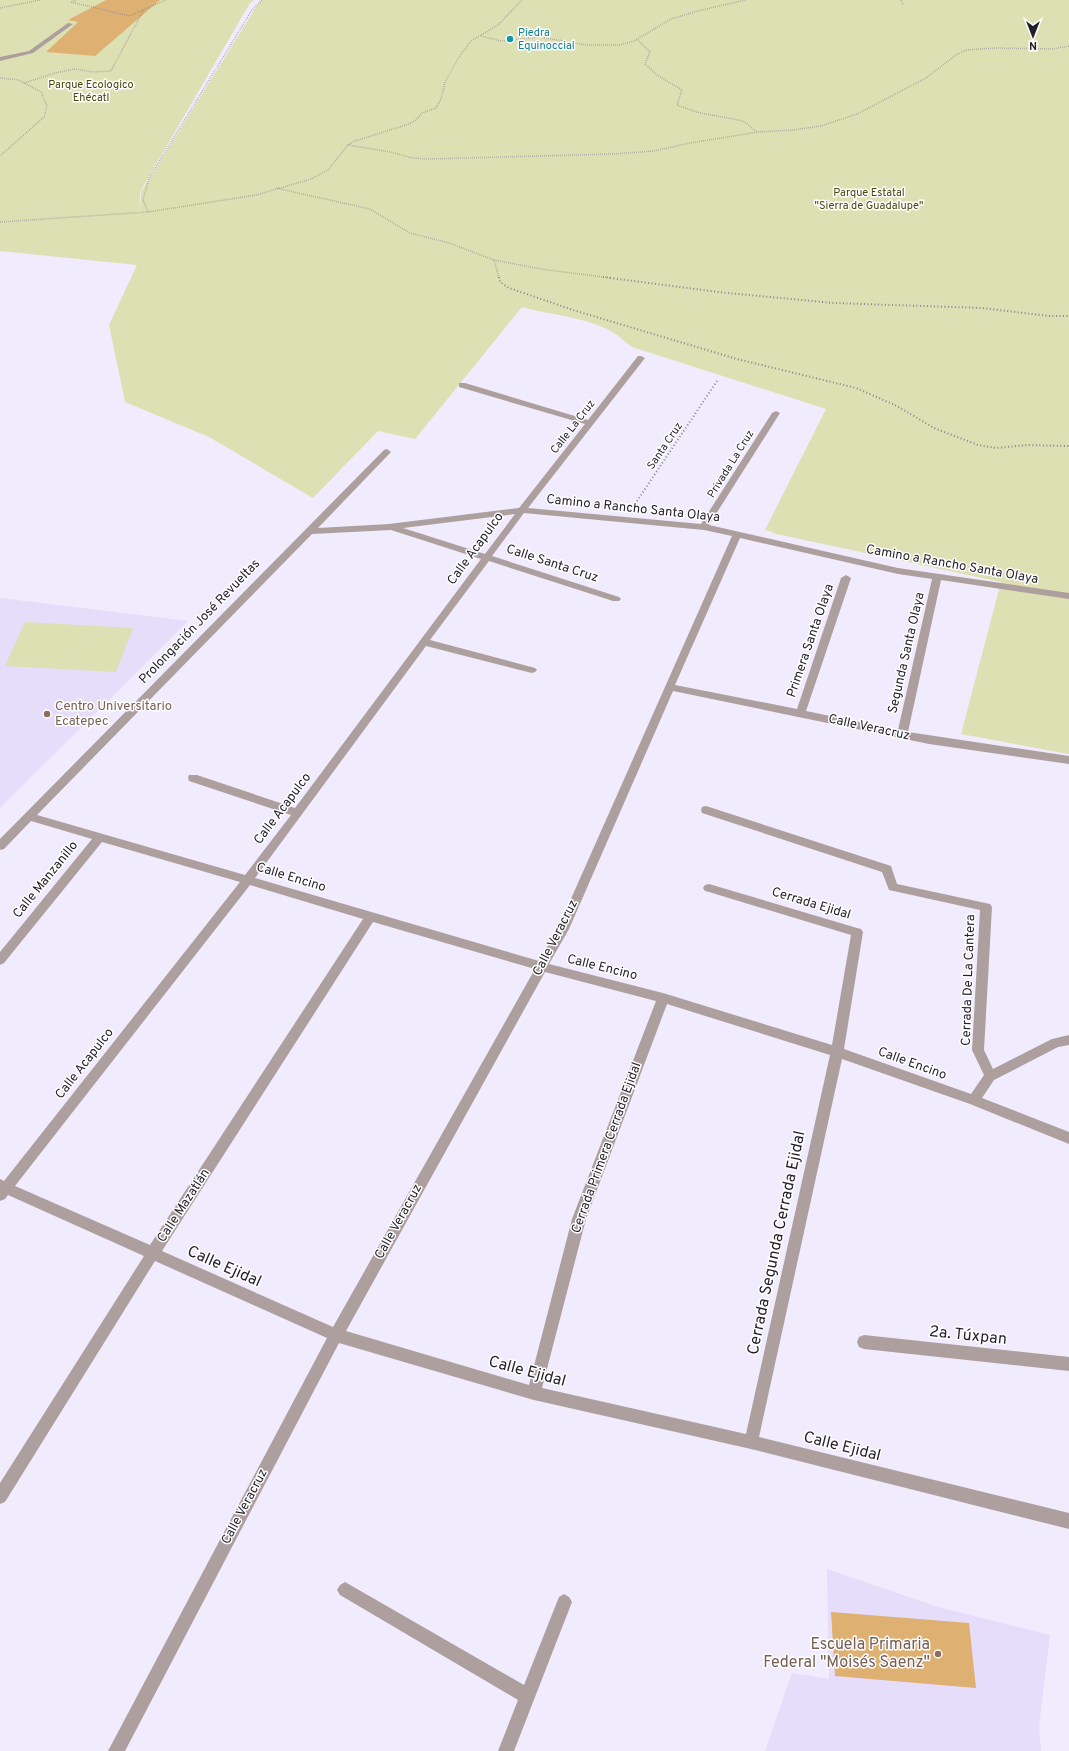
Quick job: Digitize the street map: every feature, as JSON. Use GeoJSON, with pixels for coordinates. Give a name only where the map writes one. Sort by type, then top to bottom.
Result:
{"type":"FeatureCollection","features":[{"type":"Feature","properties":{"kind":"street"},"geometry":{"type":"LineString","coordinates":[[0,59],[31,52],[70,24]]}},
{"type":"Feature","properties":{"kind":"street","name":"Calle La Cruz"},"geometry":{"type":"LineString","coordinates":[[522,510],[641,358]]}},
{"type":"Feature","properties":{"kind":"street"},"geometry":{"type":"LineString","coordinates":[[462,385],[590,423]]}},
{"type":"Feature","properties":{"kind":"street","name":"Privada La Cruz"},"geometry":{"type":"LineString","coordinates":[[704,527],[776,413]]}},
{"type":"Feature","properties":{"kind":"street","name":"Prolongación José Revueltas"},"geometry":{"type":"LineString","coordinates":[[0,846],[387,452]]}},
{"type":"Feature","properties":{"kind":"street","name":"Camino a Rancho Santa Olaya"},"geometry":{"type":"LineString","coordinates":[[309,531],[389,526],[522,510],[704,527],[898,571],[1069,596]]}},
{"type":"Feature","properties":{"kind":"street","name":"Calle Acapulco"},"geometry":{"type":"LineString","coordinates":[[2,1189],[248,880],[522,510]]}},
{"type":"Feature","properties":{"kind":"street","name":"Calle Santa Cruz"},"geometry":{"type":"LineString","coordinates":[[389,526],[616,599]]}},
{"type":"Feature","properties":{"kind":"street","name":"Calle Veracruz"},"geometry":{"type":"LineString","coordinates":[[116,1751],[336,1335],[563,929],[737,534]]}},
{"type":"Feature","properties":{"kind":"street","name":"Segunda Santa Olaya"},"geometry":{"type":"LineString","coordinates":[[902,735],[937,577]]}},
{"type":"Feature","properties":{"kind":"street","name":"Primera Santa Olaya"},"geometry":{"type":"LineString","coordinates":[[800,714],[846,578]]}},
{"type":"Feature","properties":{"kind":"street"},"geometry":{"type":"LineString","coordinates":[[424,642],[532,670]]}},
{"type":"Feature","properties":{"kind":"street","name":"Calle Veracruz"},"geometry":{"type":"LineString","coordinates":[[670,687],[929,740],[1069,760]]}},
{"type":"Feature","properties":{"kind":"street"},"geometry":{"type":"LineString","coordinates":[[193,778],[298,813]]}},
{"type":"Feature","properties":{"kind":"street","name":"Cerrada De La Cantera"},"geometry":{"type":"LineString","coordinates":[[706,810],[887,869],[892,887],[986,907],[978,1050],[990,1076]]}},
{"type":"Feature","properties":{"kind":"street","name":"Calle Encino"},"geometry":{"type":"LineString","coordinates":[[29,816],[543,967],[663,998],[836,1052],[974,1100],[1069,1138]]}},
{"type":"Feature","properties":{"kind":"street","name":"Calle Manzanillo"},"geometry":{"type":"LineString","coordinates":[[0,960],[100,837]]}},
{"type":"Feature","properties":{"kind":"street","name":"Cerrada Ejidal"},"geometry":{"type":"LineString","coordinates":[[709,888],[857,932],[836,1052]]}},
{"type":"Feature","properties":{"kind":"street","name":"Calle Mazatlán"},"geometry":{"type":"LineString","coordinates":[[0,1497],[152,1254],[371,916]]}},
{"type":"Feature","properties":{"kind":"street","name":"Cerrada Primera Cerrada Ejidal"},"geometry":{"type":"LineString","coordinates":[[534,1393],[579,1219],[663,998]]}},
{"type":"Feature","properties":{"kind":"street"},"geometry":{"type":"LineString","coordinates":[[974,1100],[990,1076],[1056,1043],[1069,1040]]}},
{"type":"Feature","properties":{"kind":"street","name":"Cerrada Segunda Cerrada Ejidal"},"geometry":{"type":"LineString","coordinates":[[751,1442],[836,1052]]}},
{"type":"Feature","properties":{"kind":"street","name":"Calle Ejidal"},"geometry":{"type":"LineString","coordinates":[[2,1189],[336,1335],[534,1393],[751,1442],[1069,1521]]}},
{"type":"Feature","properties":{"kind":"street","name":"2a. Túxpan"},"geometry":{"type":"LineString","coordinates":[[864,1342],[1069,1364]]}},
{"type":"Feature","properties":{"kind":"street"},"geometry":{"type":"LineString","coordinates":[[345,1590],[527,1696]]}},
{"type":"Feature","properties":{"kind":"street"},"geometry":{"type":"LineString","coordinates":[[506,1751],[564,1602]]}},
{"type":"Feature","properties":{"kind":"path"},"geometry":{"type":"LineString","coordinates":[[19,0],[23,3]]}},
{"type":"Feature","properties":{"kind":"path"},"geometry":{"type":"LineString","coordinates":[[0,8],[40,0]]}},
{"type":"Feature","properties":{"kind":"path"},"geometry":{"type":"LineString","coordinates":[[76,0],[71,2],[129,16],[166,0]]}},
{"type":"Feature","properties":{"kind":"path"},"geometry":{"type":"LineString","coordinates":[[148,212],[144,206],[144,191],[149,178],[252,10],[262,0]]}},
{"type":"Feature","properties":{"kind":"path"},"geometry":{"type":"LineString","coordinates":[[0,222],[148,212],[256,195],[310,179],[328,170],[348,145],[355,141],[385,130],[409,124],[416,120],[422,113],[436,108],[441,99],[444,82],[459,57],[471,41],[498,25],[522,0]]}},
{"type":"Feature","properties":{"kind":"path"},"geometry":{"type":"LineString","coordinates":[[480,36],[487,39],[512,41],[536,36],[593,45],[618,46],[630,44],[663,24],[678,17],[745,0]]}},
{"type":"Feature","properties":{"kind":"path"},"geometry":{"type":"LineString","coordinates":[[901,0],[903,5]]}},
{"type":"Feature","properties":{"kind":"path"},"geometry":{"type":"LineString","coordinates":[[24,83],[55,73],[75,69],[93,72],[111,71],[144,10]]}},
{"type":"Feature","properties":{"kind":"path"},"geometry":{"type":"LineString","coordinates":[[638,40],[650,52],[645,64],[657,75],[682,90],[677,105],[696,112],[743,121],[758,132]]}},
{"type":"Feature","properties":{"kind":"path"},"geometry":{"type":"LineString","coordinates":[[348,145],[391,152],[412,158],[428,159],[613,154],[654,151],[690,143],[758,132],[793,130],[821,126],[857,114],[926,78],[956,55],[966,50],[996,48],[1052,49],[1069,46]]}},
{"type":"Feature","properties":{"kind":"path"},"geometry":{"type":"LineString","coordinates":[[0,78],[19,80],[41,92],[47,106],[44,117],[0,156]]}},
{"type":"Feature","properties":{"kind":"path"},"geometry":{"type":"LineString","coordinates":[[276,188],[370,209],[410,233],[449,243],[494,260],[541,269],[718,292],[833,303],[982,308],[1049,316],[1069,316]]}},
{"type":"Feature","properties":{"kind":"path"},"geometry":{"type":"LineString","coordinates":[[494,260],[500,282],[509,288],[573,310],[738,359],[856,388],[897,406],[934,428],[978,446],[996,448],[1069,446]]}},
{"type":"Feature","properties":{"kind":"path","name":"Santa Cruz"},"geometry":{"type":"LineString","coordinates":[[625,520],[718,381]]}},
{"type":"Feature","properties":{"kind":"shaded area","name":"Centro Universitario Ecatepec"},"geometry":{"type":"Polygon","coordinates":[[[0,598],[188,621],[0,808],[0,598]]]}},
{"type":"Feature","properties":{"kind":"shaded area","name":"Escuela Primaria Federal \"Moisés Saenz\""},"geometry":{"type":"Polygon","coordinates":[[[827,1569],[938,1607],[1050,1635],[1039,1727],[1041,1751],[765,1751],[792,1673],[829,1679],[827,1569]]]}},
{"type":"Feature","properties":{"kind":"green space","name":"Parque Estatal \"Sierra de Guadalupe\""},"geometry":{"type":"Polygon","coordinates":[[[0,0],[254,0],[250,3],[140,192],[139,224],[141,192],[258,4],[262,0],[1069,0],[1069,754],[961,734],[1001,582],[772,533],[773,532],[765,530],[826,409],[632,347],[607,329],[586,321],[522,307],[415,439],[378,431],[313,498],[209,437],[125,402],[109,325],[137,265],[0,251],[0,0]]]}},
{"type":"Feature","properties":{"kind":"green space"},"geometry":{"type":"Polygon","coordinates":[[[25,622],[133,628],[116,672],[5,666],[25,622]]]}},
{"type":"Feature","properties":{"kind":"building"},"geometry":{"type":"Polygon","coordinates":[[[106,0],[160,0],[95,56],[46,52],[78,22],[68,20],[106,0]]]}},
{"type":"Feature","properties":{"kind":"building"},"geometry":{"type":"Polygon","coordinates":[[[831,1612],[969,1623],[976,1688],[835,1676],[831,1612]]]}},
{"type":"Feature","properties":{"kind":"place","name":"Piedra Equinoccial"},"geometry":{"type":"Point","coordinates":[510,39]}},
{"type":"Feature","properties":{"kind":"place","name":"Centro Universitario Ecatepec"},"geometry":{"type":"Point","coordinates":[47,714]}},
{"type":"Feature","properties":{"kind":"place","name":"Escuela Primaria Federal \"Moisés Saenz\""},"geometry":{"type":"Point","coordinates":[938,1654]}},
{"type":"Feature","properties":{"kind":"park label","name":"Parque Ecologico Ehécatl"},"geometry":{"type":"Point","coordinates":[91,91]}}]}
